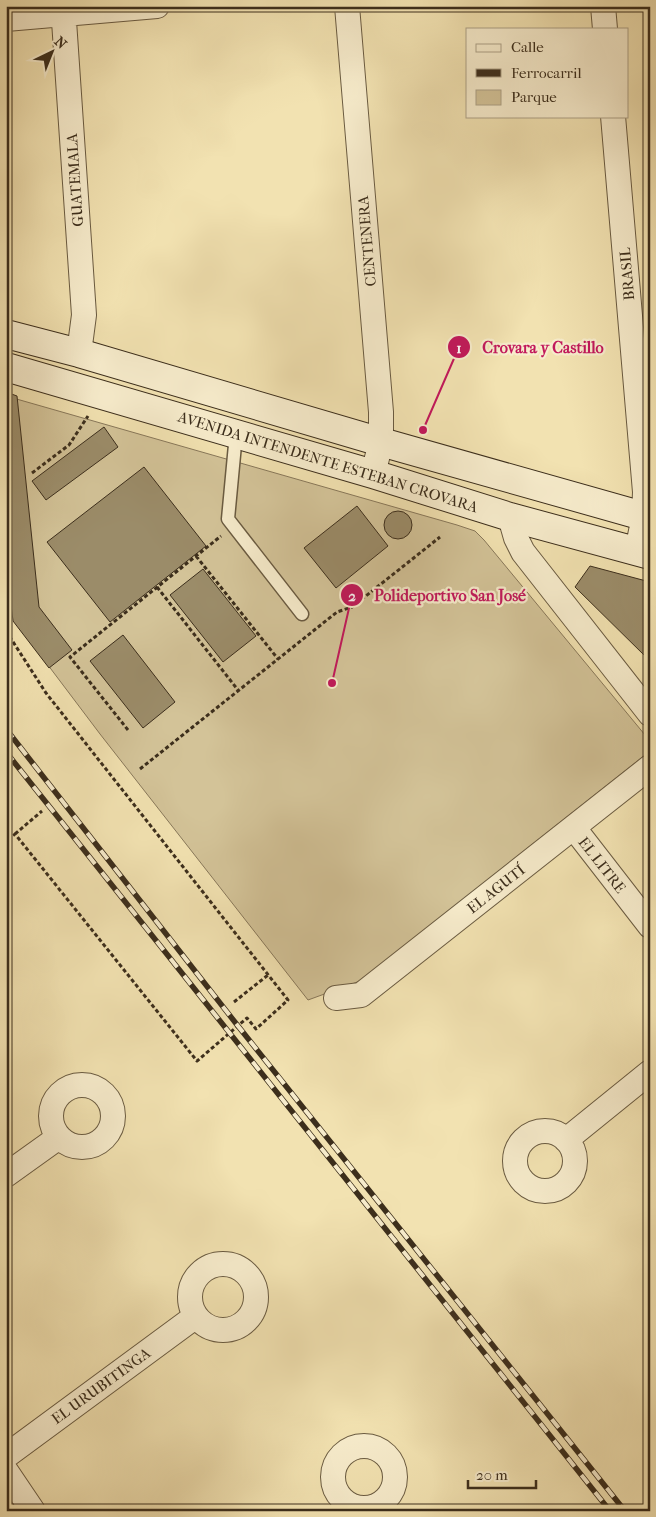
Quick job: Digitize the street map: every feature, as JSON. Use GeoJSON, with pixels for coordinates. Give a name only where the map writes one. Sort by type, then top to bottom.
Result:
{"type":"FeatureCollection","features":[{"type":"Feature","properties":{"kind":"main road"},"geometry":{"type":"LineString","coordinates":[[6,334],[79,353],[381,442],[647,517]]}},
{"type":"Feature","properties":{"kind":"main road","name":"AVENIDA INTENDENTE ESTEBAN CROVARA"},"geometry":{"type":"LineString","coordinates":[[6,367],[373,474],[510,517],[643,553]]}},
{"type":"Feature","properties":{"kind":"street"},"geometry":{"type":"LineString","coordinates":[[6,19],[63,10],[157,6]]}},
{"type":"Feature","properties":{"kind":"street","name":"CENTENERA"},"geometry":{"type":"LineString","coordinates":[[347,6],[380,402],[381,442],[373,474]]}},
{"type":"Feature","properties":{"kind":"street"},"geometry":{"type":"LineString","coordinates":[[604,6],[605,28]]}},
{"type":"Feature","properties":{"kind":"street","name":"GUATEMALA"},"geometry":{"type":"LineString","coordinates":[[63,10],[84,316],[79,353]]}},
{"type":"Feature","properties":{"kind":"street","name":"BRASIL"},"geometry":{"type":"LineString","coordinates":[[613,118],[647,517],[643,553]]}},
{"type":"Feature","properties":{"kind":"street"},"geometry":{"type":"LineString","coordinates":[[510,517],[516,538],[523,552],[650,714]]}},
{"type":"Feature","properties":{"kind":"street","name":"EL AGUTÍ"},"geometry":{"type":"LineString","coordinates":[[336,998],[361,995],[650,767]]}},
{"type":"Feature","properties":{"kind":"street","name":"EL LITRE"},"geometry":{"type":"LineString","coordinates":[[574,828],[650,926]]}},
{"type":"Feature","properties":{"kind":"street"},"geometry":{"type":"LineString","coordinates":[[566,1140],[650,1072]]}},
{"type":"Feature","properties":{"kind":"street"},"geometry":{"type":"LineString","coordinates":[[6,1175],[59,1137]]}},
{"type":"Feature","properties":{"kind":"street","name":"EL URUBITINGA"},"geometry":{"type":"LineString","coordinates":[[6,1456],[196,1316]]}},
{"type":"Feature","properties":{"kind":"street"},"geometry":{"type":"LineString","coordinates":[[6,1471],[33,1511]]}},
{"type":"Feature","properties":{"kind":"lane"},"geometry":{"type":"LineString","coordinates":[[236,434],[228,519],[302,614]]}},
{"type":"Feature","properties":{"kind":"path"},"geometry":{"type":"LineString","coordinates":[[32,473],[69,445],[103,395]]}},
{"type":"Feature","properties":{"kind":"path"},"geometry":{"type":"LineString","coordinates":[[128,730],[70,657],[233,526]]}},
{"type":"Feature","properties":{"kind":"path"},"geometry":{"type":"LineString","coordinates":[[140,769],[336,612],[352,607],[440,537]]}},
{"type":"Feature","properties":{"kind":"path"},"geometry":{"type":"LineString","coordinates":[[196,556],[278,659]]}},
{"type":"Feature","properties":{"kind":"path"},"geometry":{"type":"LineString","coordinates":[[157,587],[238,690]]}},
{"type":"Feature","properties":{"kind":"path"},"geometry":{"type":"LineString","coordinates":[[6,631],[46,693],[288,1000],[256,1028],[247,1018],[197,1061],[16,834]]}},
{"type":"Feature","properties":{"kind":"path"},"geometry":{"type":"LineString","coordinates":[[6,842],[42,811]]}},
{"type":"Feature","properties":{"kind":"path"},"geometry":{"type":"LineString","coordinates":[[234,1002],[268,975]]}},
{"type":"Feature","properties":{"kind":"green space"},"geometry":{"type":"Polygon","coordinates":[[[6,396],[475,531],[650,741],[650,751],[360,981],[308,1000],[100,734],[6,607],[6,396]]]}},
{"type":"Feature","properties":{"kind":"building"},"geometry":{"type":"Polygon","coordinates":[[[6,392],[17,396],[39,607],[72,650],[49,668],[13,621],[6,565],[6,392]]]}},
{"type":"Feature","properties":{"kind":"building"},"geometry":{"type":"Polygon","coordinates":[[[104,427],[118,447],[46,500],[32,481],[104,427]]]}},
{"type":"Feature","properties":{"kind":"building"},"geometry":{"type":"Polygon","coordinates":[[[144,467],[206,546],[110,622],[47,542],[144,467]]]}},
{"type":"Feature","properties":{"kind":"building"},"geometry":{"type":"Polygon","coordinates":[[[357,506],[388,546],[336,588],[304,548],[357,506]]]}},
{"type":"Feature","properties":{"kind":"building"},"geometry":{"type":"Polygon","coordinates":[[[398,511],[408,515],[412,525],[408,535],[398,539],[388,535],[384,525],[388,515],[398,511]]]}},
{"type":"Feature","properties":{"kind":"building"},"geometry":{"type":"Polygon","coordinates":[[[590,566],[650,582],[650,651],[646,657],[575,587],[590,566]]]}},
{"type":"Feature","properties":{"kind":"building"},"geometry":{"type":"Polygon","coordinates":[[[203,569],[256,636],[223,662],[170,595],[203,569]]]}},
{"type":"Feature","properties":{"kind":"building"},"geometry":{"type":"Polygon","coordinates":[[[123,635],[175,702],[143,728],[90,661],[123,635]]]}},
{"type":"Feature","properties":{"kind":"railway"},"geometry":{"type":"LineString","coordinates":[[6,729],[238,1026],[625,1511]]}},
{"type":"Feature","properties":{"kind":"railway"},"geometry":{"type":"LineString","coordinates":[[6,752],[610,1511]]}},
{"type":"Feature","properties":{"kind":"place","name":"Crovara y Castillo"},"geometry":{"type":"Point","coordinates":[423,430]}},
{"type":"Feature","properties":{"kind":"place","name":"Polideportivo San José"},"geometry":{"type":"Point","coordinates":[332,683]}}]}
